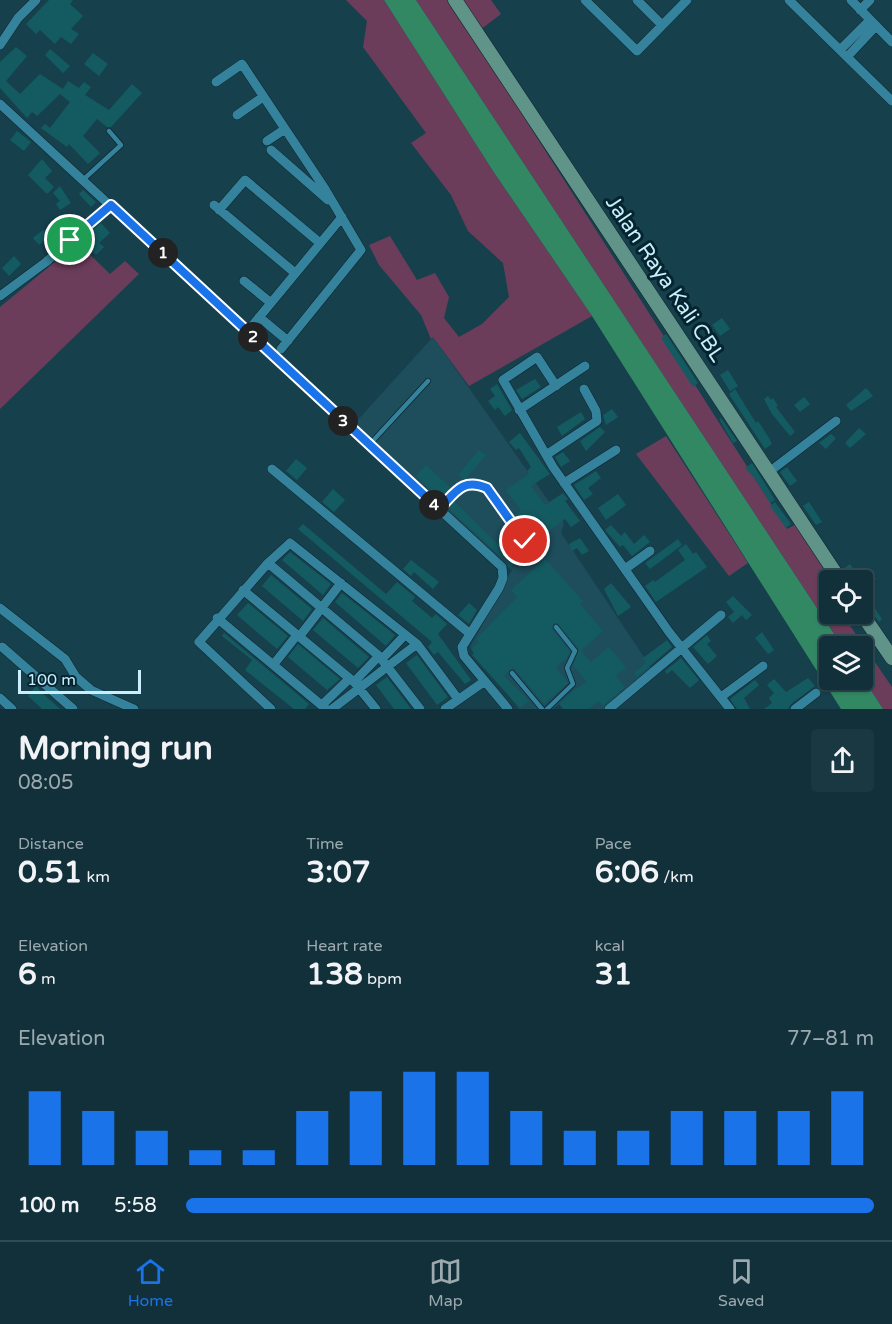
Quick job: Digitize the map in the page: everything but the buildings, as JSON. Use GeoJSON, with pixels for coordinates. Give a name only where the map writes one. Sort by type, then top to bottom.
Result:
{"type":"FeatureCollection","features":[{"type":"Feature","properties":{"kind":"main road","name":"Jalan Raya Kali CBL"},"geometry":{"type":"LineString","coordinates":[[455,0],[833,570]]}},
{"type":"Feature","properties":{"kind":"main road"},"geometry":{"type":"LineString","coordinates":[[869,624],[892,658]]}},
{"type":"Feature","properties":{"kind":"street"},"geometry":{"type":"LineString","coordinates":[[0,45],[18,18],[36,0]]}},
{"type":"Feature","properties":{"kind":"street"},"geometry":{"type":"LineString","coordinates":[[585,0],[637,51],[685,1]]}},
{"type":"Feature","properties":{"kind":"street"},"geometry":{"type":"LineString","coordinates":[[637,0],[662,25]]}},
{"type":"Feature","properties":{"kind":"street"},"geometry":{"type":"LineString","coordinates":[[789,0],[892,101]]}},
{"type":"Feature","properties":{"kind":"street"},"geometry":{"type":"LineString","coordinates":[[851,0],[873,23],[888,32],[892,42]]}},
{"type":"Feature","properties":{"kind":"street"},"geometry":{"type":"LineString","coordinates":[[860,10],[870,0]]}},
{"type":"Feature","properties":{"kind":"street"},"geometry":{"type":"LineString","coordinates":[[844,53],[873,23]]}},
{"type":"Feature","properties":{"kind":"street"},"geometry":{"type":"LineString","coordinates":[[216,82],[242,64],[361,250],[281,349]]}},
{"type":"Feature","properties":{"kind":"street"},"geometry":{"type":"LineString","coordinates":[[237,116],[263,97]]}},
{"type":"Feature","properties":{"kind":"street"},"geometry":{"type":"LineString","coordinates":[[0,104],[84,179],[502,567],[504,572],[499,588],[462,647],[464,656],[508,709]]}},
{"type":"Feature","properties":{"kind":"street"},"geometry":{"type":"LineString","coordinates":[[267,141],[285,129]]}},
{"type":"Feature","properties":{"kind":"street"},"geometry":{"type":"LineString","coordinates":[[271,150],[336,208]]}},
{"type":"Feature","properties":{"kind":"street"},"geometry":{"type":"LineString","coordinates":[[295,273],[217,207],[245,180],[320,243]]}},
{"type":"Feature","properties":{"kind":"street"},"geometry":{"type":"LineString","coordinates":[[0,296],[46,262],[111,205]]}},
{"type":"Feature","properties":{"kind":"street"},"geometry":{"type":"LineString","coordinates":[[247,332],[342,217]]}},
{"type":"Feature","properties":{"kind":"street"},"geometry":{"type":"LineString","coordinates":[[244,281],[271,303]]}},
{"type":"Feature","properties":{"kind":"street"},"geometry":{"type":"LineString","coordinates":[[259,317],[288,340]]}},
{"type":"Feature","properties":{"kind":"street"},"geometry":{"type":"LineString","coordinates":[[556,386],[537,357],[504,378],[503,384],[564,483],[725,703]]}},
{"type":"Feature","properties":{"kind":"street"},"geometry":{"type":"LineString","coordinates":[[519,411],[585,366]]}},
{"type":"Feature","properties":{"kind":"street"},"geometry":{"type":"LineString","coordinates":[[546,455],[597,421],[596,411],[584,390]]}},
{"type":"Feature","properties":{"kind":"street"},"geometry":{"type":"LineString","coordinates":[[769,472],[787,456],[836,421]]}},
{"type":"Feature","properties":{"kind":"street"},"geometry":{"type":"LineString","coordinates":[[564,483],[616,450]]}},
{"type":"Feature","properties":{"kind":"street"},"geometry":{"type":"LineString","coordinates":[[272,469],[469,633]]}},
{"type":"Feature","properties":{"kind":"street"},"geometry":{"type":"LineString","coordinates":[[271,709],[201,646],[200,638],[268,563],[290,543],[417,644],[458,699]]}},
{"type":"Feature","properties":{"kind":"street"},"geometry":{"type":"LineString","coordinates":[[625,569],[650,551]]}},
{"type":"Feature","properties":{"kind":"street"},"geometry":{"type":"LineString","coordinates":[[268,563],[380,657],[420,709]]}},
{"type":"Feature","properties":{"kind":"street"},"geometry":{"type":"LineString","coordinates":[[274,664],[341,583]]}},
{"type":"Feature","properties":{"kind":"street"},"geometry":{"type":"LineString","coordinates":[[243,590],[355,683],[376,709]]}},
{"type":"Feature","properties":{"kind":"street"},"geometry":{"type":"LineString","coordinates":[[0,608],[65,659],[76,676],[91,690],[134,709]]}},
{"type":"Feature","properties":{"kind":"street"},"geometry":{"type":"LineString","coordinates":[[609,709],[721,615]]}},
{"type":"Feature","properties":{"kind":"street"},"geometry":{"type":"LineString","coordinates":[[218,618],[322,705]]}},
{"type":"Feature","properties":{"kind":"street"},"geometry":{"type":"LineString","coordinates":[[332,709],[380,657],[405,635]]}},
{"type":"Feature","properties":{"kind":"street"},"geometry":{"type":"LineString","coordinates":[[310,709],[322,705],[355,683],[389,667],[417,644]]}},
{"type":"Feature","properties":{"kind":"street"},"geometry":{"type":"LineString","coordinates":[[2,647],[67,707]]}},
{"type":"Feature","properties":{"kind":"street"},"geometry":{"type":"LineString","coordinates":[[716,709],[763,666]]}},
{"type":"Feature","properties":{"kind":"street"},"geometry":{"type":"LineString","coordinates":[[445,709],[485,681]]}},
{"type":"Feature","properties":{"kind":"street"},"geometry":{"type":"LineString","coordinates":[[795,709],[816,693]]}},
{"type":"Feature","properties":{"kind":"street"},"geometry":{"type":"LineString","coordinates":[[0,698],[12,709]]}},
{"type":"Feature","properties":{"kind":"lane"},"geometry":{"type":"LineString","coordinates":[[84,179],[121,145],[119,139],[109,130]]}},
{"type":"Feature","properties":{"kind":"lane"},"geometry":{"type":"LineString","coordinates":[[369,445],[428,381]]}},
{"type":"Feature","properties":{"kind":"lane"},"geometry":{"type":"LineString","coordinates":[[439,509],[463,486],[468,483],[479,485],[487,488],[525,541]]}},
{"type":"Feature","properties":{"kind":"lane"},"geometry":{"type":"LineString","coordinates":[[547,709],[573,684],[567,668],[575,651],[556,627]]}},
{"type":"Feature","properties":{"kind":"lane"},"geometry":{"type":"LineString","coordinates":[[512,673],[542,709]]}},
{"type":"Feature","properties":{"kind":"shaded area"},"geometry":{"type":"Polygon","coordinates":[[[346,0],[384,0],[493,171],[592,316],[469,386],[433,337],[431,339],[421,315],[379,265],[369,245],[390,236],[417,280],[435,273],[449,297],[444,318],[459,337],[482,324],[509,297],[503,263],[468,231],[451,195],[411,143],[426,133],[363,47],[367,21],[346,0]]]}},
{"type":"Feature","properties":{"kind":"shaded area"},"geometry":{"type":"Polygon","coordinates":[[[384,0],[416,0],[819,611],[819,624],[827,624],[835,636],[819,636],[819,674],[592,316],[493,171],[384,0]]]}},
{"type":"Feature","properties":{"kind":"shaded area"},"geometry":{"type":"Polygon","coordinates":[[[416,0],[491,0],[501,14],[472,36],[787,529],[800,522],[835,570],[819,570],[819,611],[416,0]]]}},
{"type":"Feature","properties":{"kind":"shaded area"},"geometry":{"type":"Polygon","coordinates":[[[78,243],[110,274],[125,261],[139,274],[0,409],[0,307],[78,243]]]}},
{"type":"Feature","properties":{"kind":"shaded area"},"geometry":{"type":"Polygon","coordinates":[[[433,337],[564,523],[561,533],[656,675],[612,709],[583,709],[571,695],[553,709],[519,709],[470,647],[512,570],[354,424],[433,337]]]}},
{"type":"Feature","properties":{"kind":"shaded area"},"geometry":{"type":"Polygon","coordinates":[[[666,436],[748,563],[729,576],[636,454],[666,436]]]}},
{"type":"Feature","properties":{"kind":"shaded area"},"geometry":{"type":"Polygon","coordinates":[[[827,624],[849,624],[857,636],[835,636],[827,624]]]}},
{"type":"Feature","properties":{"kind":"shaded area"},"geometry":{"type":"Polygon","coordinates":[[[873,659],[892,687],[892,709],[883,709],[871,690],[873,690],[873,659]]]}},
{"type":"Feature","properties":{"kind":"shaded area"},"geometry":{"type":"Polygon","coordinates":[[[829,690],[871,690],[883,709],[841,709],[829,690]]]}},
{"type":"Feature","properties":{"kind":"route"},"geometry":{"type":"LineString","coordinates":[[70,240],[111,205],[439,509],[463,486],[468,483],[479,485],[487,488],[525,541]]}}]}
